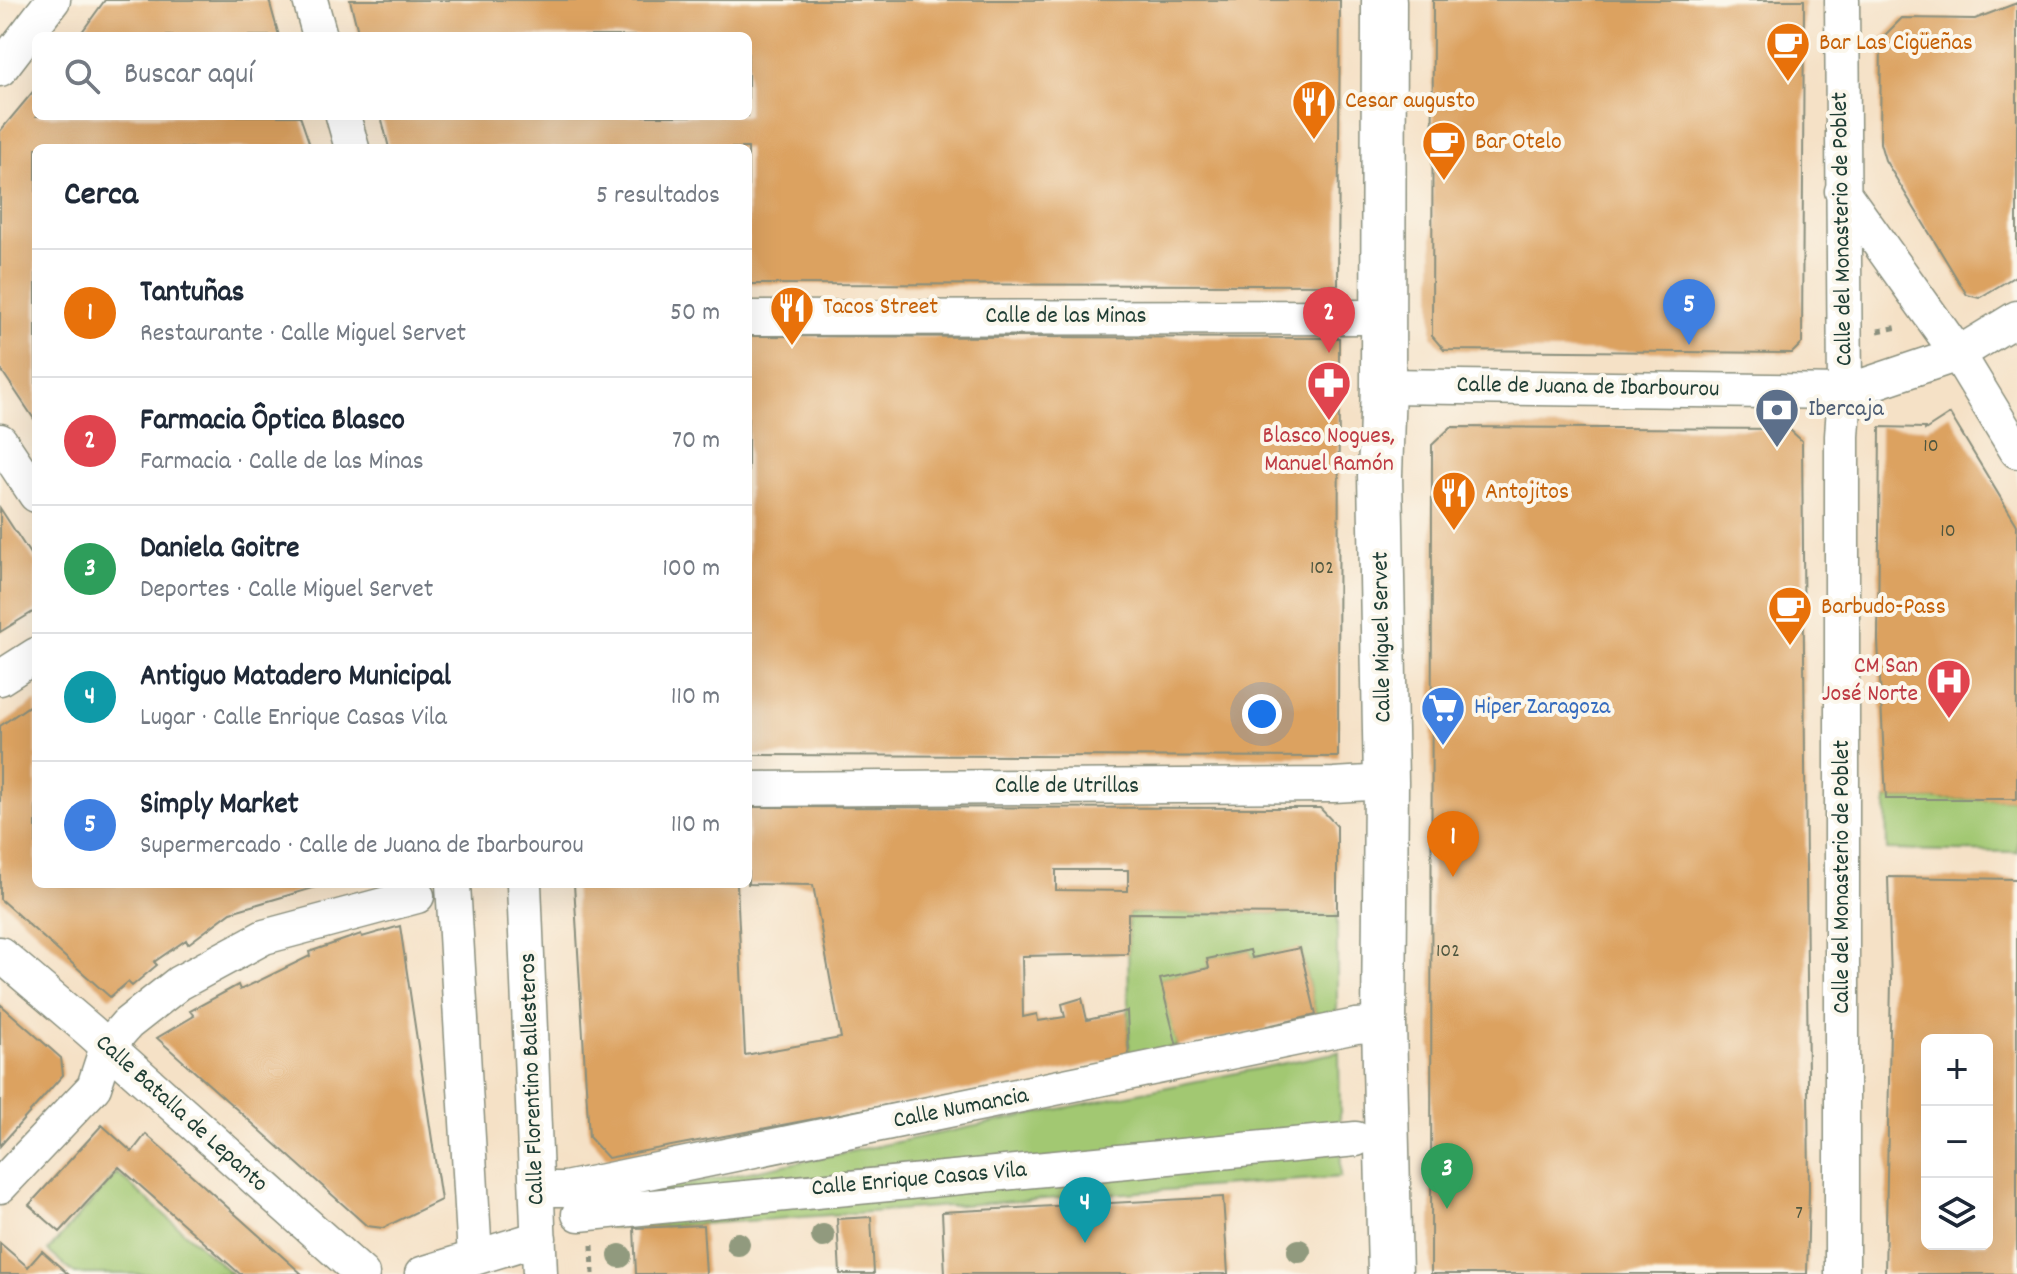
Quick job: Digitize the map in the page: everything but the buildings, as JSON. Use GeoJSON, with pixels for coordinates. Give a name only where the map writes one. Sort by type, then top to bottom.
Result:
{"type":"FeatureCollection","features":[{"type":"Feature","properties":{"kind":"main road","name":"Calle Miguel Servet"},"geometry":{"type":"LineString","coordinates":[[1384,0],[1380,475],[1386,782],[1384,1024],[1390,1274]]}},
{"type":"Feature","properties":{"kind":"street"},"geometry":{"type":"LineString","coordinates":[[0,69],[53,0]]}},
{"type":"Feature","properties":{"kind":"street"},"geometry":{"type":"LineString","coordinates":[[310,0],[319,32]]}},
{"type":"Feature","properties":{"kind":"street","name":"Calle del Monasterio de Poblet"},"geometry":{"type":"LineString","coordinates":[[1842,0],[1845,392],[1842,436],[1842,1274]]}},
{"type":"Feature","properties":{"kind":"street"},"geometry":{"type":"LineString","coordinates":[[344,120],[351,144]]}},
{"type":"Feature","properties":{"kind":"street"},"geometry":{"type":"LineString","coordinates":[[1842,191],[1958,354],[2017,451]]}},
{"type":"Feature","properties":{"kind":"street","name":"Calle de las Minas"},"geometry":{"type":"LineString","coordinates":[[752,318],[1383,317]]}},
{"type":"Feature","properties":{"kind":"street","name":"Calle de Juana de Ibarbourou"},"geometry":{"type":"LineString","coordinates":[[1383,386],[1845,392],[1958,354],[2017,318]]}},
{"type":"Feature","properties":{"kind":"street"},"geometry":{"type":"LineString","coordinates":[[0,441],[32,489]]}},
{"type":"Feature","properties":{"kind":"street"},"geometry":{"type":"LineString","coordinates":[[0,678],[32,658]]}},
{"type":"Feature","properties":{"kind":"street","name":"Calle de Utrillas"},"geometry":{"type":"LineString","coordinates":[[752,789],[1345,785],[1386,782]]}},
{"type":"Feature","properties":{"kind":"street"},"geometry":{"type":"LineString","coordinates":[[453,888],[475,1257]]}},
{"type":"Feature","properties":{"kind":"street","name":"Calle Florentino Ballesteros"},"geometry":{"type":"LineString","coordinates":[[524,888],[540,1274]]}},
{"type":"Feature","properties":{"kind":"street"},"geometry":{"type":"LineString","coordinates":[[0,1186],[94,1087],[107,1047],[127,1024],[179,983],[264,937],[417,896]]}},
{"type":"Feature","properties":{"kind":"street","name":"Calle Batalla de Lepanto"},"geometry":{"type":"LineString","coordinates":[[0,954],[362,1274]]}},
{"type":"Feature","properties":{"kind":"street","name":"Calle Numancia"},"geometry":{"type":"LineString","coordinates":[[538,1189],[565,1189],[956,1111],[1356,1026],[1384,1024]]}},
{"type":"Feature","properties":{"kind":"street","name":"Calle Enrique Casas Vila"},"geometry":{"type":"LineString","coordinates":[[579,1214],[1356,1139]]}},
{"type":"Feature","properties":{"kind":"street"},"geometry":{"type":"LineString","coordinates":[[422,1274],[539,1238]]}},
{"type":"Feature","properties":{"kind":"path"},"geometry":{"type":"LineString","coordinates":[[1868,332],[1912,325]]}},
{"type":"Feature","properties":{"kind":"green space"},"geometry":{"type":"Polygon","coordinates":[[[1886,799],[2017,799],[2017,852],[1887,850],[1886,799]]]}},
{"type":"Feature","properties":{"kind":"green space"},"geometry":{"type":"Polygon","coordinates":[[[1128,913],[1337,914],[1337,1011],[1316,1015],[1300,949],[1252,958],[1249,950],[1208,959],[1209,968],[1161,979],[1177,1046],[1129,1056],[1128,913]]]}},
{"type":"Feature","properties":{"kind":"green space"},"geometry":{"type":"Polygon","coordinates":[[[1339,1052],[1341,1177],[762,1220],[609,1227],[612,1200],[1339,1052]]]}},
{"type":"Feature","properties":{"kind":"green space"},"geometry":{"type":"Polygon","coordinates":[[[117,1173],[232,1274],[75,1274],[48,1251],[117,1173]]]}},
{"type":"Feature","properties":{"kind":"place","name":"Bar Las Cigüeñas"},"geometry":{"type":"Point","coordinates":[1788,83]}},
{"type":"Feature","properties":{"kind":"place","name":"Cesar augusto"},"geometry":{"type":"Point","coordinates":[1314,141]}},
{"type":"Feature","properties":{"kind":"place","name":"Bar Otelo"},"geometry":{"type":"Point","coordinates":[1444,182]}},
{"type":"Feature","properties":{"kind":"place","name":"Simply Market"},"geometry":{"type":"Point","coordinates":[1689,345]}},
{"type":"Feature","properties":{"kind":"place","name":"Tacos Street"},"geometry":{"type":"Point","coordinates":[792,347]}},
{"type":"Feature","properties":{"kind":"place","name":"Farmacia Ôptica Blasco"},"geometry":{"type":"Point","coordinates":[1329,353]}},
{"type":"Feature","properties":{"kind":"place","name":"Blasco Nogues, Manuel Ramón"},"geometry":{"type":"Point","coordinates":[1329,422]}},
{"type":"Feature","properties":{"kind":"place","name":"Ibercaja"},"geometry":{"type":"Point","coordinates":[1777,449]}},
{"type":"Feature","properties":{"kind":"place","name":"Antojitos"},"geometry":{"type":"Point","coordinates":[1454,532]}},
{"type":"Feature","properties":{"kind":"place","name":"Barbudo-Pass"},"geometry":{"type":"Point","coordinates":[1790,647]}},
{"type":"Feature","properties":{"kind":"place","name":"CM San José Norte"},"geometry":{"type":"Point","coordinates":[1949,720]}},
{"type":"Feature","properties":{"kind":"place","name":"Hiper Zaragoza"},"geometry":{"type":"Point","coordinates":[1443,747]}},
{"type":"Feature","properties":{"kind":"place","name":"Tantuñas"},"geometry":{"type":"Point","coordinates":[1453,877]}},
{"type":"Feature","properties":{"kind":"place","name":"Daniela Goitre"},"geometry":{"type":"Point","coordinates":[1447,1209]}},
{"type":"Feature","properties":{"kind":"place","name":"Antiguo Matadero Municipal"},"geometry":{"type":"Point","coordinates":[1085,1243]}}]}
